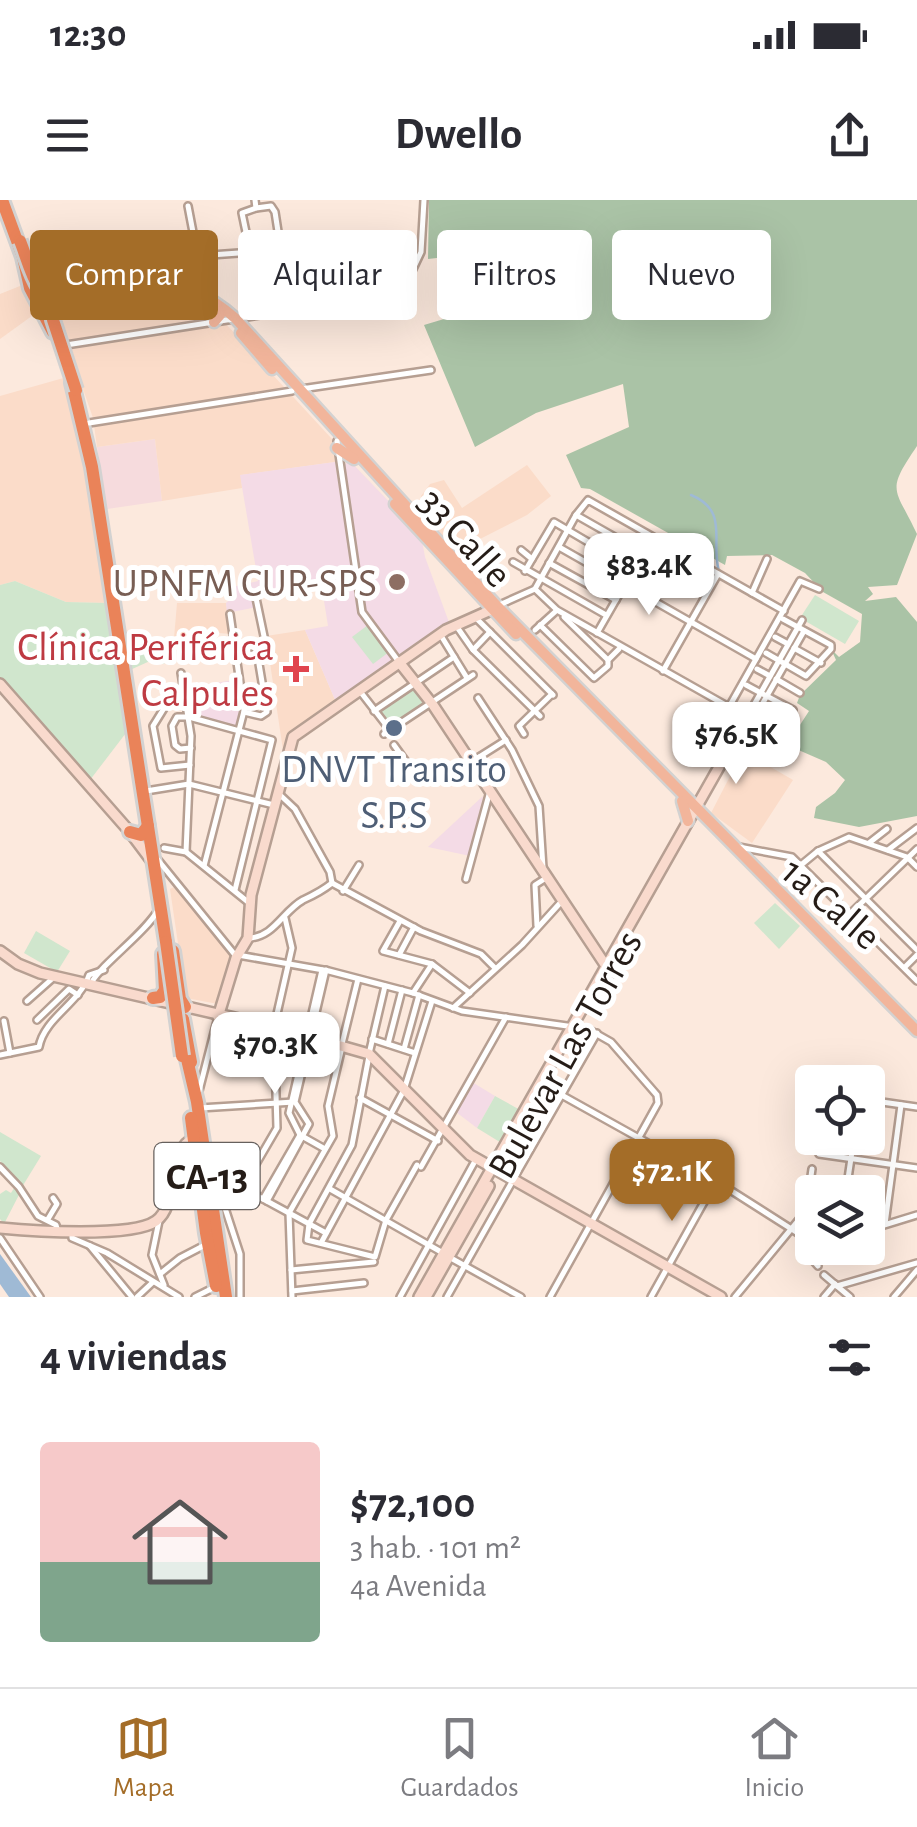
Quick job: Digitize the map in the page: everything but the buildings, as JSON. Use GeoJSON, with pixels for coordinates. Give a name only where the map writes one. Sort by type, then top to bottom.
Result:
{"type":"FeatureCollection","features":[{"type":"Feature","properties":{"kind":"highway","name":"CA-13"},"geometry":{"type":"LineString","coordinates":[[5,200],[30,288],[65,346],[90,423],[195,1108]]}},
{"type":"Feature","properties":{"kind":"highway","name":"CA-13"},"geometry":{"type":"LineString","coordinates":[[5,200],[30,256]]}},
{"type":"Feature","properties":{"kind":"highway"},"geometry":{"type":"LineString","coordinates":[[12,227],[30,264]]}},
{"type":"Feature","properties":{"kind":"highway"},"geometry":{"type":"LineString","coordinates":[[54,320],[76,394]]}},
{"type":"Feature","properties":{"kind":"highway","name":"CA-13"},"geometry":{"type":"LineString","coordinates":[[54,322],[76,394],[115,595]]}},
{"type":"Feature","properties":{"kind":"highway"},"geometry":{"type":"LineString","coordinates":[[131,833],[141,834],[150,825]]}},
{"type":"Feature","properties":{"kind":"highway"},"geometry":{"type":"LineString","coordinates":[[153,998],[165,990],[161,902]]}},
{"type":"Feature","properties":{"kind":"highway"},"geometry":{"type":"LineString","coordinates":[[161,902],[179,989],[189,1009],[186,1034]]}},
{"type":"Feature","properties":{"kind":"highway"},"geometry":{"type":"LineString","coordinates":[[164,963],[168,996],[176,997],[179,989]]}},
{"type":"Feature","properties":{"kind":"highway"},"geometry":{"type":"LineString","coordinates":[[168,1006],[193,1084]]}},
{"type":"Feature","properties":{"kind":"highway"},"geometry":{"type":"LineString","coordinates":[[174,1021],[178,1016],[183,1019],[193,1084]]}},
{"type":"Feature","properties":{"kind":"highway"},"geometry":{"type":"LineString","coordinates":[[194,1153],[195,1108]]}},
{"type":"Feature","properties":{"kind":"highway","name":"CA-13"},"geometry":{"type":"LineString","coordinates":[[194,1153],[215,1191],[213,1244]]}},
{"type":"Feature","properties":{"kind":"highway","name":"CA-13"},"geometry":{"type":"LineString","coordinates":[[194,1153],[221,1293]]}},
{"type":"Feature","properties":{"kind":"main road","name":"33 Calle"},"geometry":{"type":"LineString","coordinates":[[218,307],[269,356],[336,445]]}},
{"type":"Feature","properties":{"kind":"main road","name":"33 Calle"},"geometry":{"type":"LineString","coordinates":[[218,317],[231,319],[494,608],[917,1039]]}},
{"type":"Feature","properties":{"kind":"main road"},"geometry":{"type":"LineString","coordinates":[[242,334],[269,356]]}},
{"type":"Feature","properties":{"kind":"main road"},"geometry":{"type":"LineString","coordinates":[[324,418],[336,445],[342,441],[355,458],[340,469]]}},
{"type":"Feature","properties":{"kind":"main road","name":"33 Calle"},"geometry":{"type":"LineString","coordinates":[[494,608],[695,815],[736,847],[917,1031]]}},
{"type":"Feature","properties":{"kind":"street"},"geometry":{"type":"LineString","coordinates":[[255,200],[256,208]]}},
{"type":"Feature","properties":{"kind":"street"},"geometry":{"type":"LineString","coordinates":[[417,261],[422,252],[424,200]]}},
{"type":"Feature","properties":{"kind":"street"},"geometry":{"type":"LineString","coordinates":[[188,206],[192,230]]}},
{"type":"Feature","properties":{"kind":"street"},"geometry":{"type":"LineString","coordinates":[[246,230],[242,213],[256,208],[274,209],[278,230]]}},
{"type":"Feature","properties":{"kind":"street"},"geometry":{"type":"LineString","coordinates":[[231,319],[238,318]]}},
{"type":"Feature","properties":{"kind":"street"},"geometry":{"type":"LineString","coordinates":[[65,346],[200,320]]}},
{"type":"Feature","properties":{"kind":"street"},"geometry":{"type":"LineString","coordinates":[[90,423],[432,370]]}},
{"type":"Feature","properties":{"kind":"street"},"geometry":{"type":"LineString","coordinates":[[336,445],[362,612],[430,703],[489,793],[466,879]]}},
{"type":"Feature","properties":{"kind":"street"},"geometry":{"type":"LineString","coordinates":[[193,1084],[237,956],[248,938],[249,903],[270,804],[278,792],[296,733],[455,625],[535,589],[584,502],[588,500],[752,593],[800,629],[832,646],[808,676],[766,654]]}},
{"type":"Feature","properties":{"kind":"street"},"geometry":{"type":"LineString","coordinates":[[576,515],[643,553]]}},
{"type":"Feature","properties":{"kind":"street"},"geometry":{"type":"LineString","coordinates":[[526,571],[552,522],[634,568]]}},
{"type":"Feature","properties":{"kind":"street"},"geometry":{"type":"LineString","coordinates":[[597,633],[652,538]]}},
{"type":"Feature","properties":{"kind":"street"},"geometry":{"type":"LineString","coordinates":[[559,547],[757,660]]}},
{"type":"Feature","properties":{"kind":"street"},"geometry":{"type":"LineString","coordinates":[[521,550],[532,559]]}},
{"type":"Feature","properties":{"kind":"street"},"geometry":{"type":"LineString","coordinates":[[752,593],[767,559]]}},
{"type":"Feature","properties":{"kind":"street"},"geometry":{"type":"LineString","coordinates":[[513,562],[607,616]]}},
{"type":"Feature","properties":{"kind":"street"},"geometry":{"type":"LineString","coordinates":[[550,563],[616,600]]}},
{"type":"Feature","properties":{"kind":"street"},"geometry":{"type":"LineString","coordinates":[[663,670],[718,574]]}},
{"type":"Feature","properties":{"kind":"street"},"geometry":{"type":"LineString","coordinates":[[556,610],[729,707],[800,581],[819,589]]}},
{"type":"Feature","properties":{"kind":"street"},"geometry":{"type":"LineString","coordinates":[[535,589],[608,660]]}},
{"type":"Feature","properties":{"kind":"street"},"geometry":{"type":"LineString","coordinates":[[235,649],[265,641],[256,598]]}},
{"type":"Feature","properties":{"kind":"street"},"geometry":{"type":"LineString","coordinates":[[556,610],[538,628],[592,677],[608,666],[608,660],[619,649]]}},
{"type":"Feature","properties":{"kind":"street"},"geometry":{"type":"LineString","coordinates":[[204,866],[244,712],[230,614]]}},
{"type":"Feature","properties":{"kind":"street"},"geometry":{"type":"LineString","coordinates":[[475,617],[553,694],[519,726],[524,734]]}},
{"type":"Feature","properties":{"kind":"street"},"geometry":{"type":"LineString","coordinates":[[745,728],[802,620]]}},
{"type":"Feature","properties":{"kind":"street"},"geometry":{"type":"LineString","coordinates":[[455,625],[473,650],[537,713]]}},
{"type":"Feature","properties":{"kind":"street"},"geometry":{"type":"LineString","coordinates":[[473,650],[490,632]]}},
{"type":"Feature","properties":{"kind":"street"},"geometry":{"type":"LineString","coordinates":[[360,692],[387,732],[470,677],[442,636]]}},
{"type":"Feature","properties":{"kind":"street"},"geometry":{"type":"LineString","coordinates":[[775,637],[821,662]]}},
{"type":"Feature","properties":{"kind":"street"},"geometry":{"type":"LineString","coordinates":[[244,712],[264,715],[267,709],[256,646]]}},
{"type":"Feature","properties":{"kind":"street"},"geometry":{"type":"LineString","coordinates":[[374,711],[454,657]]}},
{"type":"Feature","properties":{"kind":"street"},"geometry":{"type":"LineString","coordinates":[[757,668],[800,694]]}},
{"type":"Feature","properties":{"kind":"street"},"geometry":{"type":"LineString","coordinates":[[182,673],[191,748],[186,852]]}},
{"type":"Feature","properties":{"kind":"street"},"geometry":{"type":"LineString","coordinates":[[0,684],[131,833],[157,855],[237,956],[288,962],[358,978],[453,1008],[576,1026],[612,1042],[657,1095],[655,1110],[550,1297]]}},
{"type":"Feature","properties":{"kind":"street"},"geometry":{"type":"LineString","coordinates":[[746,685],[793,710],[774,744]]}},
{"type":"Feature","properties":{"kind":"street"},"geometry":{"type":"LineString","coordinates":[[184,689],[171,697],[153,724],[161,768],[190,765]]}},
{"type":"Feature","properties":{"kind":"street"},"geometry":{"type":"LineString","coordinates":[[745,728],[758,712],[764,694]]}},
{"type":"Feature","properties":{"kind":"street"},"geometry":{"type":"LineString","coordinates":[[478,698],[506,740],[539,806],[545,875],[535,885],[538,929]]}},
{"type":"Feature","properties":{"kind":"street"},"geometry":{"type":"LineString","coordinates":[[430,703],[605,972]]}},
{"type":"Feature","properties":{"kind":"street"},"geometry":{"type":"LineString","coordinates":[[758,712],[784,727]]}},
{"type":"Feature","properties":{"kind":"street"},"geometry":{"type":"LineString","coordinates":[[191,748],[176,748],[172,726],[177,717],[240,730],[270,738],[272,742],[235,890]]}},
{"type":"Feature","properties":{"kind":"street"},"geometry":{"type":"LineString","coordinates":[[695,815],[720,764],[732,728],[745,728],[784,750]]}},
{"type":"Feature","properties":{"kind":"street"},"geometry":{"type":"LineString","coordinates":[[471,762],[506,740]]}},
{"type":"Feature","properties":{"kind":"street"},"geometry":{"type":"LineString","coordinates":[[394,745],[414,774]]}},
{"type":"Feature","properties":{"kind":"street"},"geometry":{"type":"LineString","coordinates":[[145,794],[189,784],[270,804]]}},
{"type":"Feature","properties":{"kind":"street"},"geometry":{"type":"LineString","coordinates":[[278,792],[296,810],[330,872],[332,883],[414,928],[481,954],[495,968]]}},
{"type":"Feature","properties":{"kind":"street","name":"Bulevar Las Torres"},"geometry":{"type":"LineString","coordinates":[[605,972],[695,815]]}},
{"type":"Feature","properties":{"kind":"street","name":"Bulevar Las Torres"},"geometry":{"type":"LineString","coordinates":[[418,1297],[446,1255],[695,815]]}},
{"type":"Feature","properties":{"kind":"street"},"geometry":{"type":"LineString","coordinates":[[888,850],[917,828]]}},
{"type":"Feature","properties":{"kind":"street"},"geometry":{"type":"LineString","coordinates":[[869,843],[887,829]]}},
{"type":"Feature","properties":{"kind":"street"},"geometry":{"type":"LineString","coordinates":[[131,833],[157,855],[186,852],[249,903]]}},
{"type":"Feature","properties":{"kind":"street"},"geometry":{"type":"LineString","coordinates":[[802,865],[818,851],[850,837],[907,857],[917,867]]}},
{"type":"Feature","properties":{"kind":"street","name":"1a Calle"},"geometry":{"type":"LineString","coordinates":[[736,847],[786,854],[802,865],[917,982]]}},
{"type":"Feature","properties":{"kind":"street"},"geometry":{"type":"LineString","coordinates":[[850,914],[917,850]]}},
{"type":"Feature","properties":{"kind":"street"},"geometry":{"type":"LineString","coordinates":[[818,851],[917,953],[904,968]]}},
{"type":"Feature","properties":{"kind":"street"},"geometry":{"type":"LineString","coordinates":[[343,891],[359,865]]}},
{"type":"Feature","properties":{"kind":"street"},"geometry":{"type":"LineString","coordinates":[[248,938],[258,938],[302,901],[315,897],[332,883]]}},
{"type":"Feature","properties":{"kind":"street"},"geometry":{"type":"LineString","coordinates":[[0,1055],[39,1046],[40,1034],[104,970],[177,884]]}},
{"type":"Feature","properties":{"kind":"street"},"geometry":{"type":"LineString","coordinates":[[453,1008],[538,929],[561,902]]}},
{"type":"Feature","properties":{"kind":"street"},"geometry":{"type":"LineString","coordinates":[[242,1188],[276,1131],[274,1029],[291,942],[285,918]]}},
{"type":"Feature","properties":{"kind":"street"},"geometry":{"type":"LineString","coordinates":[[400,920],[383,950],[432,964],[470,993]]}},
{"type":"Feature","properties":{"kind":"street"},"geometry":{"type":"LineString","coordinates":[[399,955],[414,928]]}},
{"type":"Feature","properties":{"kind":"street"},"geometry":{"type":"LineString","coordinates":[[0,954],[20,967],[53,978],[189,1009]]}},
{"type":"Feature","properties":{"kind":"street"},"geometry":{"type":"LineString","coordinates":[[404,1049],[416,994],[432,964]]}},
{"type":"Feature","properties":{"kind":"street"},"geometry":{"type":"LineString","coordinates":[[324,970],[290,1120],[301,1136],[325,1149]]}},
{"type":"Feature","properties":{"kind":"street"},"geometry":{"type":"LineString","coordinates":[[27,1000],[53,978],[88,983],[369,1055],[404,1088],[442,1134],[475,1162],[717,1297]]}},
{"type":"Feature","properties":{"kind":"street"},"geometry":{"type":"LineString","coordinates":[[358,978],[328,1106],[333,1136],[288,1213],[292,1294],[364,1283]]}},
{"type":"Feature","properties":{"kind":"street"},"geometry":{"type":"LineString","coordinates":[[375,1259],[307,1240],[308,1224],[352,1145],[384,986]]}},
{"type":"Feature","properties":{"kind":"street"},"geometry":{"type":"LineString","coordinates":[[38,1020],[68,989],[78,995]]}},
{"type":"Feature","properties":{"kind":"street"},"geometry":{"type":"LineString","coordinates":[[388,1044],[402,990]]}},
{"type":"Feature","properties":{"kind":"street"},"geometry":{"type":"LineString","coordinates":[[321,1243],[404,1088],[432,1000]]}},
{"type":"Feature","properties":{"kind":"street"},"geometry":{"type":"LineString","coordinates":[[375,1259],[386,1220],[442,1134],[506,1017]]}},
{"type":"Feature","properties":{"kind":"street"},"geometry":{"type":"LineString","coordinates":[[4,1020],[10,1053]]}},
{"type":"Feature","properties":{"kind":"street"},"geometry":{"type":"LineString","coordinates":[[447,1297],[597,1033]]}},
{"type":"Feature","properties":{"kind":"street"},"geometry":{"type":"LineString","coordinates":[[372,1039],[416,1053]]}},
{"type":"Feature","properties":{"kind":"street"},"geometry":{"type":"LineString","coordinates":[[543,1084],[795,1230]]}},
{"type":"Feature","properties":{"kind":"street"},"geometry":{"type":"LineString","coordinates":[[360,1098],[390,1115],[442,1134],[494,1171]]}},
{"type":"Feature","properties":{"kind":"street"},"geometry":{"type":"LineString","coordinates":[[195,1108],[293,1102]]}},
{"type":"Feature","properties":{"kind":"street"},"geometry":{"type":"LineString","coordinates":[[265,1200],[309,1122],[293,1102]]}},
{"type":"Feature","properties":{"kind":"street"},"geometry":{"type":"LineString","coordinates":[[885,1103],[917,1108]]}},
{"type":"Feature","properties":{"kind":"street"},"geometry":{"type":"LineString","coordinates":[[901,1105],[885,1224],[917,1215]]}},
{"type":"Feature","properties":{"kind":"street"},"geometry":{"type":"LineString","coordinates":[[164,1285],[152,1255],[160,1218],[194,1153]]}},
{"type":"Feature","properties":{"kind":"street"},"geometry":{"type":"LineString","coordinates":[[827,1155],[917,1168]]}},
{"type":"Feature","properties":{"kind":"street"},"geometry":{"type":"LineString","coordinates":[[848,1175],[851,1155]]}},
{"type":"Feature","properties":{"kind":"street"},"geometry":{"type":"LineString","coordinates":[[400,1297],[475,1162]]}},
{"type":"Feature","properties":{"kind":"street"},"geometry":{"type":"LineString","coordinates":[[0,1167],[19,1186],[35,1212],[57,1226],[58,1232]]}},
{"type":"Feature","properties":{"kind":"street"},"geometry":{"type":"LineString","coordinates":[[651,1297],[723,1168]]}},
{"type":"Feature","properties":{"kind":"street"},"geometry":{"type":"LineString","coordinates":[[735,1297],[806,1211],[812,1169]]}},
{"type":"Feature","properties":{"kind":"street"},"geometry":{"type":"LineString","coordinates":[[240,1297],[241,1262],[235,1236],[215,1191],[242,1188],[326,1233]]}},
{"type":"Feature","properties":{"kind":"street"},"geometry":{"type":"LineString","coordinates":[[330,1189],[521,1297]]}},
{"type":"Feature","properties":{"kind":"street"},"geometry":{"type":"LineString","coordinates":[[48,1219],[57,1204],[53,1198]]}},
{"type":"Feature","properties":{"kind":"street"},"geometry":{"type":"LineString","coordinates":[[0,1230],[72,1232],[142,1226],[160,1218]]}},
{"type":"Feature","properties":{"kind":"street"},"geometry":{"type":"LineString","coordinates":[[0,1230],[40,1297]]}},
{"type":"Feature","properties":{"kind":"street"},"geometry":{"type":"LineString","coordinates":[[72,1232],[72,1238],[164,1285],[179,1297]]}},
{"type":"Feature","properties":{"kind":"street"},"geometry":{"type":"LineString","coordinates":[[160,1275],[180,1258],[235,1236]]}},
{"type":"Feature","properties":{"kind":"street"},"geometry":{"type":"LineString","coordinates":[[90,1246],[134,1297],[153,1282]]}},
{"type":"Feature","properties":{"kind":"street","name":"Bulevar Las Torres"},"geometry":{"type":"LineString","coordinates":[[426,1297],[446,1255]]}},
{"type":"Feature","properties":{"kind":"street"},"geometry":{"type":"LineString","coordinates":[[291,1270],[375,1259]]}},
{"type":"Feature","properties":{"kind":"street"},"geometry":{"type":"LineString","coordinates":[[824,1297],[836,1285],[916,1271]]}},
{"type":"Feature","properties":{"kind":"street"},"geometry":{"type":"LineString","coordinates":[[894,1297],[916,1271]]}},
{"type":"Feature","properties":{"kind":"street"},"geometry":{"type":"LineString","coordinates":[[824,1275],[850,1297]]}},
{"type":"Feature","properties":{"kind":"street"},"geometry":{"type":"LineString","coordinates":[[164,1297],[172,1291]]}},
{"type":"Feature","properties":{"kind":"street"},"geometry":{"type":"LineString","coordinates":[[195,1297],[221,1293]]}},
{"type":"Feature","properties":{"kind":"shaded area"},"geometry":{"type":"Polygon","coordinates":[[[25,284],[30,317],[0,339],[0,294],[25,284]]]}},
{"type":"Feature","properties":{"kind":"shaded area"},"geometry":{"type":"Polygon","coordinates":[[[218,318],[332,439],[335,462],[241,475],[242,488],[162,501],[155,439],[97,447],[93,418],[60,322],[218,318]]]}},
{"type":"Feature","properties":{"kind":"shaded area"},"geometry":{"type":"Polygon","coordinates":[[[67,377],[89,462],[109,603],[66,602],[15,581],[0,585],[0,396],[67,377]]]}},
{"type":"Feature","properties":{"kind":"shaded area"},"geometry":{"type":"Polygon","coordinates":[[[155,439],[162,501],[107,509],[97,447],[155,439]]]}},
{"type":"Feature","properties":{"kind":"shaded area","name":"UPNFM CUR-SPS"},"geometry":{"type":"Polygon","coordinates":[[[349,460],[421,535],[450,625],[399,658],[365,613],[344,466],[349,460]]]}},
{"type":"Feature","properties":{"kind":"shaded area"},"geometry":{"type":"Polygon","coordinates":[[[335,462],[359,613],[396,662],[336,702],[305,630],[328,626],[321,582],[260,591],[257,607],[227,613],[226,603],[228,588],[258,581],[240,475],[335,462]]]}},
{"type":"Feature","properties":{"kind":"shaded area"},"geometry":{"type":"Polygon","coordinates":[[[527,465],[551,496],[527,515],[480,539],[457,558],[423,524],[421,496],[430,484],[444,480],[462,508],[527,465]]]}},
{"type":"Feature","properties":{"kind":"shaded area"},"geometry":{"type":"Polygon","coordinates":[[[177,603],[226,603],[231,634],[192,631],[195,655],[173,650],[177,603]]]}},
{"type":"Feature","properties":{"kind":"shaded area","name":"Clínica Periférica Calpules"},"geometry":{"type":"Polygon","coordinates":[[[305,630],[336,702],[301,726],[284,757],[266,636],[305,630]]]}},
{"type":"Feature","properties":{"kind":"shaded area"},"geometry":{"type":"Polygon","coordinates":[[[239,679],[242,711],[238,728],[190,716],[186,688],[239,679]]]}},
{"type":"Feature","properties":{"kind":"shaded area"},"geometry":{"type":"Polygon","coordinates":[[[743,751],[793,780],[752,843],[711,813],[743,751]]]}},
{"type":"Feature","properties":{"kind":"shaded area"},"geometry":{"type":"Polygon","coordinates":[[[483,796],[470,856],[428,847],[483,796]]]}},
{"type":"Feature","properties":{"kind":"shaded area"},"geometry":{"type":"Polygon","coordinates":[[[174,887],[232,956],[218,1004],[186,998],[170,889],[174,887]]]}},
{"type":"Feature","properties":{"kind":"shaded area"},"geometry":{"type":"Polygon","coordinates":[[[472,1082],[495,1096],[477,1128],[456,1112],[472,1082]]]}},
{"type":"Feature","properties":{"kind":"green space"},"geometry":{"type":"Polygon","coordinates":[[[429,200],[917,200],[917,446],[900,473],[897,490],[917,534],[897,585],[868,587],[873,594],[865,601],[896,597],[917,622],[917,816],[859,827],[814,818],[816,807],[845,780],[826,762],[787,745],[809,711],[797,703],[800,695],[836,660],[831,649],[839,657],[860,642],[862,614],[823,592],[805,573],[772,555],[727,556],[725,565],[590,489],[581,488],[566,455],[629,427],[623,384],[536,413],[475,447],[424,325],[441,320],[592,320],[592,230],[437,230],[437,258],[428,259],[429,200]]]}},
{"type":"Feature","properties":{"kind":"green space"},"geometry":{"type":"Polygon","coordinates":[[[15,581],[66,602],[109,603],[129,729],[90,780],[0,678],[0,585],[15,581]]]}},
{"type":"Feature","properties":{"kind":"green space"},"geometry":{"type":"Polygon","coordinates":[[[815,595],[859,621],[845,644],[800,618],[815,595]]]}},
{"type":"Feature","properties":{"kind":"green space"},"geometry":{"type":"Polygon","coordinates":[[[368,625],[389,652],[373,664],[352,637],[368,625]]]}},
{"type":"Feature","properties":{"kind":"green space"},"geometry":{"type":"Polygon","coordinates":[[[126,639],[170,649],[164,664],[150,661],[130,670],[126,639]]]}},
{"type":"Feature","properties":{"kind":"green space"},"geometry":{"type":"Polygon","coordinates":[[[412,687],[423,704],[390,727],[377,712],[412,687]]]}},
{"type":"Feature","properties":{"kind":"green space"},"geometry":{"type":"Polygon","coordinates":[[[740,728],[783,752],[775,764],[734,739],[740,728]]]}},
{"type":"Feature","properties":{"kind":"green space"},"geometry":{"type":"Polygon","coordinates":[[[775,903],[800,926],[779,949],[754,923],[775,903]]]}},
{"type":"Feature","properties":{"kind":"green space"},"geometry":{"type":"Polygon","coordinates":[[[36,931],[70,951],[57,972],[24,953],[36,931]]]}},
{"type":"Feature","properties":{"kind":"green space"},"geometry":{"type":"Polygon","coordinates":[[[495,1096],[522,1111],[503,1144],[477,1128],[495,1096]]]}},
{"type":"Feature","properties":{"kind":"green space"},"geometry":{"type":"Polygon","coordinates":[[[0,1132],[41,1156],[22,1187],[0,1161],[0,1132]]]}},
{"type":"Feature","properties":{"kind":"green space"},"geometry":{"type":"Polygon","coordinates":[[[16,1185],[21,1191],[4,1224],[0,1219],[0,1194],[6,1190],[11,1193],[16,1185]]]}},
{"type":"Feature","properties":{"kind":"water"},"geometry":{"type":"Polygon","coordinates":[[[0,1254],[31,1297],[9,1297],[0,1284],[0,1254]]]}},
{"type":"Feature","properties":{"kind":"waterway"},"geometry":{"type":"LineString","coordinates":[[691,495],[703,502],[715,518],[719,571]]}},
{"type":"Feature","properties":{"kind":"place","name":"UPNFM CUR-SPS"},"geometry":{"type":"Point","coordinates":[397,582]}},
{"type":"Feature","properties":{"kind":"place","name":"Clínica Periférica Calpules"},"geometry":{"type":"Point","coordinates":[296,669]}},
{"type":"Feature","properties":{"kind":"place","name":"DNVT Transito S.P.S"},"geometry":{"type":"Point","coordinates":[394,728]}}]}
